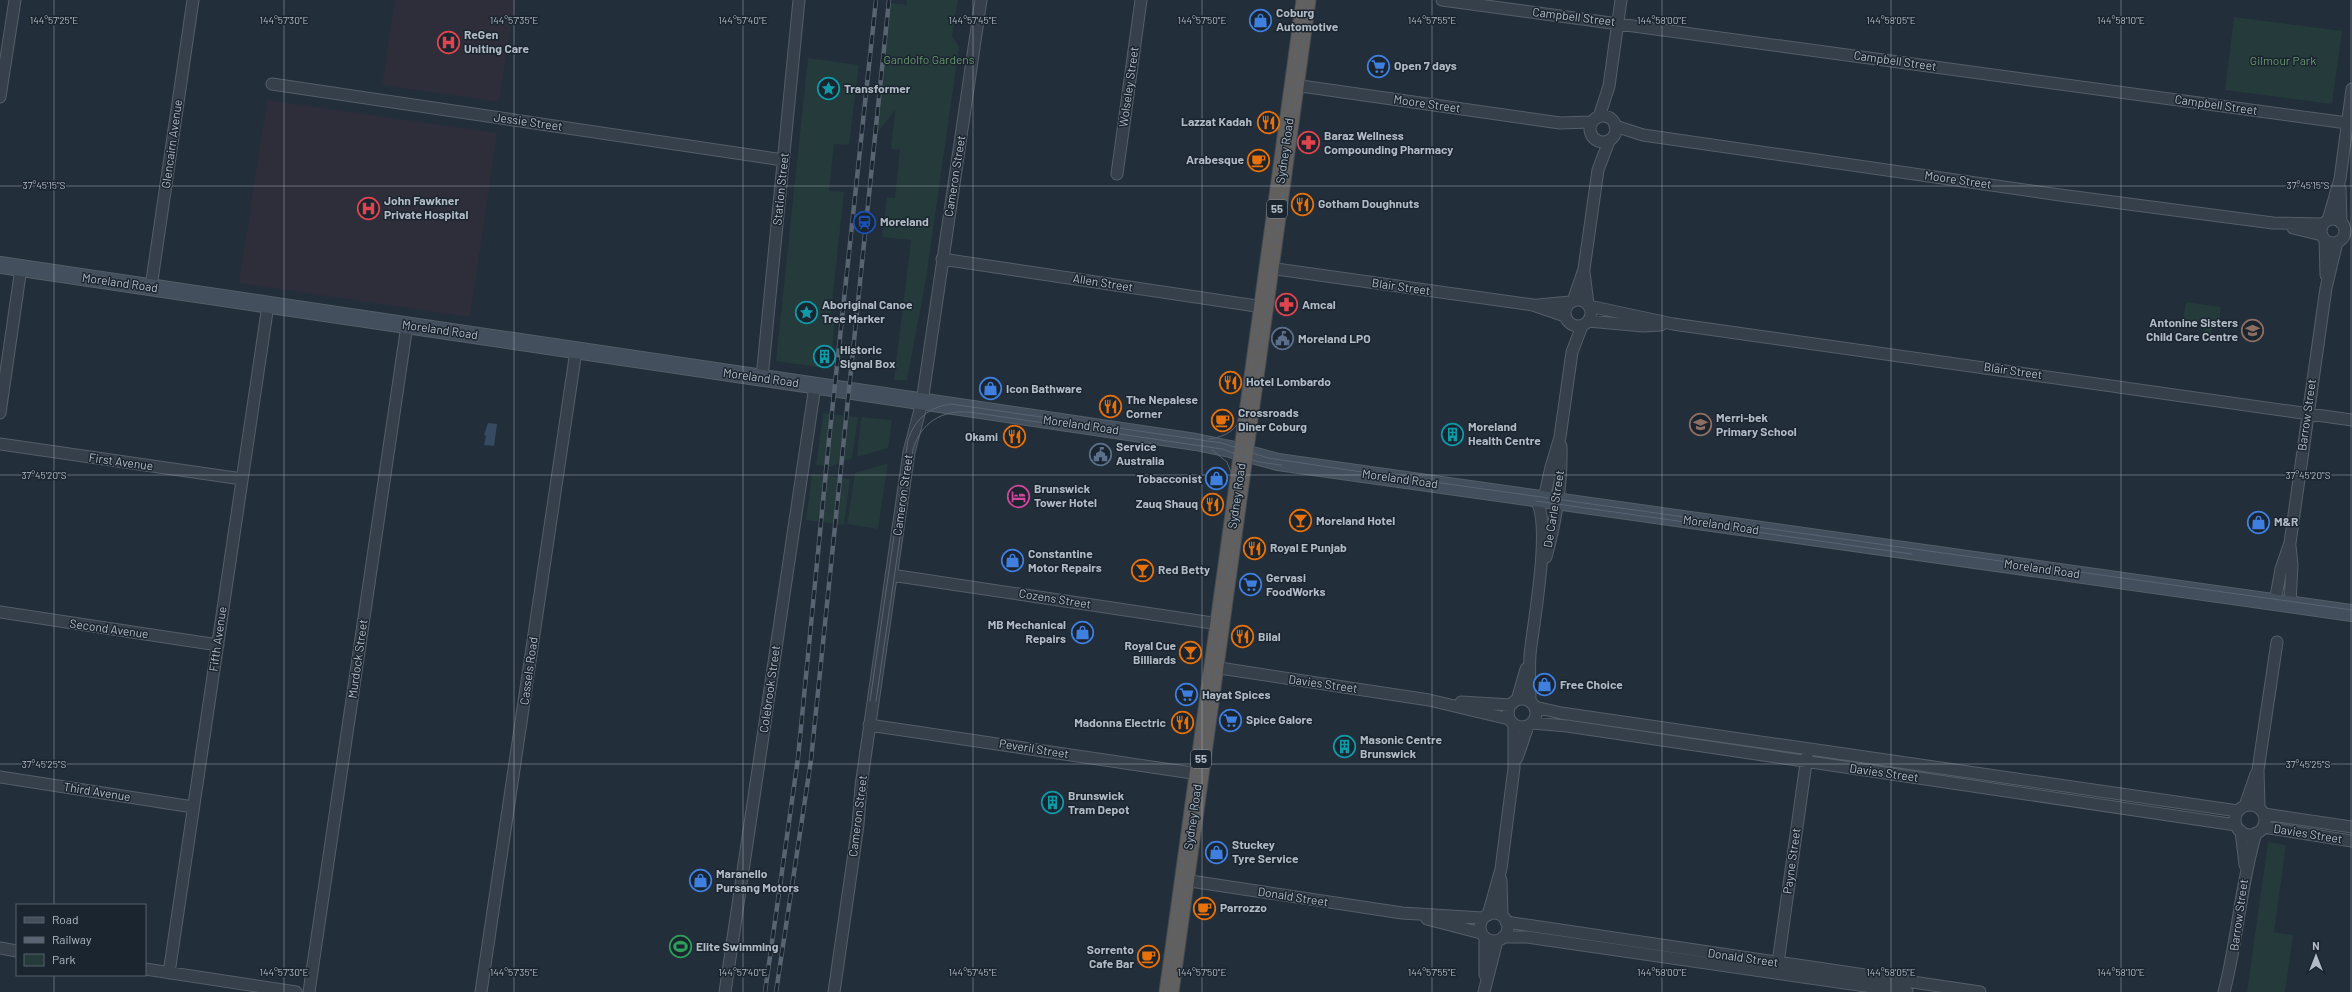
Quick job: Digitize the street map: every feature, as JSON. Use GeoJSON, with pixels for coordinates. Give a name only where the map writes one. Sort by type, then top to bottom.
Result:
{"type":"FeatureCollection","features":[{"type":"Feature","properties":{"kind":"highway","name":"Sydney Road"},"geometry":{"type":"LineString","coordinates":[[1169,992],[1306,0]]}},
{"type":"Feature","properties":{"kind":"main road","name":"Moreland Road"},"geometry":{"type":"LineString","coordinates":[[0,265],[1196,442],[1267,460],[2352,613]]}},
{"type":"Feature","properties":{"kind":"street"},"geometry":{"type":"LineString","coordinates":[[1,90],[15,0]]}},
{"type":"Feature","properties":{"kind":"street","name":"Glencairn Avenue"},"geometry":{"type":"LineString","coordinates":[[150,287],[193,0]]}},
{"type":"Feature","properties":{"kind":"street","name":"Station Street"},"geometry":{"type":"LineString","coordinates":[[762,378],[799,0]]}},
{"type":"Feature","properties":{"kind":"street","name":"Cameron Street"},"geometry":{"type":"LineString","coordinates":[[834,992],[858,824],[860,793],[869,725],[910,446],[922,402],[981,0]]}},
{"type":"Feature","properties":{"kind":"street","name":"Wolseley Street"},"geometry":{"type":"LineString","coordinates":[[1117,174],[1141,0]]}},
{"type":"Feature","properties":{"kind":"street","name":"Campbell Street"},"geometry":{"type":"LineString","coordinates":[[1442,0],[2347,123]]}},
{"type":"Feature","properties":{"kind":"street"},"geometry":{"type":"LineString","coordinates":[[1584,269],[1591,314],[1585,323],[1567,320],[1565,308],[1571,302],[1584,269],[1598,170],[1594,128],[1609,86],[1621,0]]}},
{"type":"Feature","properties":{"kind":"street","name":"Jessie Street"},"geometry":{"type":"LineString","coordinates":[[272,84],[783,160]]}},
{"type":"Feature","properties":{"kind":"street","name":"Moore Street"},"geometry":{"type":"LineString","coordinates":[[1294,85],[1594,128],[1614,123],[1643,135],[2324,230]]}},
{"type":"Feature","properties":{"kind":"street"},"geometry":{"type":"LineString","coordinates":[[1598,170],[1611,139],[1614,123],[1609,86]]}},
{"type":"Feature","properties":{"kind":"street","name":"Barrow Street"},"geometry":{"type":"LineString","coordinates":[[2282,603],[2281,569],[2290,543],[2326,288],[2324,230],[2340,179],[2352,89]]}},
{"type":"Feature","properties":{"kind":"street","name":"Moore Street"},"geometry":{"type":"LineString","coordinates":[[1594,128],[1601,142],[1611,139],[1643,135]]}},
{"type":"Feature","properties":{"kind":"street","name":"Barrow Street"},"geometry":{"type":"LineString","coordinates":[[2340,179],[2346,226]]}},
{"type":"Feature","properties":{"kind":"street"},"geometry":{"type":"LineString","coordinates":[[2335,219],[2346,226],[2344,240],[2331,242],[2324,230],[2335,219]]}},
{"type":"Feature","properties":{"kind":"street","name":"Barrow Street"},"geometry":{"type":"LineString","coordinates":[[2326,288],[2344,240]]}},
{"type":"Feature","properties":{"kind":"street","name":"Allen Street"},"geometry":{"type":"LineString","coordinates":[[942,259],[1263,307]]}},
{"type":"Feature","properties":{"kind":"street"},"geometry":{"type":"LineString","coordinates":[[0,413],[21,268]]}},
{"type":"Feature","properties":{"kind":"street","name":"Blair Street"},"geometry":{"type":"LineString","coordinates":[[1269,268],[1533,305],[1571,302]]}},
{"type":"Feature","properties":{"kind":"street"},"geometry":{"type":"LineString","coordinates":[[1571,302],[1581,300],[1589,305]]}},
{"type":"Feature","properties":{"kind":"street","name":"Fifth Avenue"},"geometry":{"type":"LineString","coordinates":[[169,973],[268,305]]}},
{"type":"Feature","properties":{"kind":"street","name":"Blair Street"},"geometry":{"type":"LineString","coordinates":[[1533,305],[1567,320]]}},
{"type":"Feature","properties":{"kind":"street","name":"Blair Street"},"geometry":{"type":"LineString","coordinates":[[1589,305],[1673,324],[2352,420]]}},
{"type":"Feature","properties":{"kind":"street","name":"De Carle Street"},"geometry":{"type":"LineString","coordinates":[[1567,320],[1572,352]]}},
{"type":"Feature","properties":{"kind":"street","name":"Blair Street"},"geometry":{"type":"LineString","coordinates":[[1585,323],[1643,326],[1673,324]]}},
{"type":"Feature","properties":{"kind":"street","name":"De Carle Street"},"geometry":{"type":"LineString","coordinates":[[1539,580],[1552,535],[1546,500],[1551,467],[1560,437],[1572,352],[1585,323]]}},
{"type":"Feature","properties":{"kind":"street","name":"Murdock Street"},"geometry":{"type":"LineString","coordinates":[[309,992],[407,325]]}},
{"type":"Feature","properties":{"kind":"street","name":"Cassels Road"},"geometry":{"type":"LineString","coordinates":[[481,992],[576,350]]}},
{"type":"Feature","properties":{"kind":"street","name":"Colebrook Street"},"geometry":{"type":"LineString","coordinates":[[725,992],[815,386]]}},
{"type":"Feature","properties":{"kind":"street","name":"First Avenue"},"geometry":{"type":"LineString","coordinates":[[0,444],[242,479]]}},
{"type":"Feature","properties":{"kind":"street","name":"De Carle Street"},"geometry":{"type":"LineString","coordinates":[[1533,704],[1530,658],[1539,580],[1542,532],[1539,506],[1546,500]]}},
{"type":"Feature","properties":{"kind":"street","name":"Cozens Street"},"geometry":{"type":"LineString","coordinates":[[891,575],[1219,624]]}},
{"type":"Feature","properties":{"kind":"street","name":"Second Avenue"},"geometry":{"type":"LineString","coordinates":[[0,612],[218,645]]}},
{"type":"Feature","properties":{"kind":"street"},"geometry":{"type":"LineString","coordinates":[[2258,770],[2241,808],[2236,815],[2238,828],[2248,834],[2260,830],[2262,811],[2258,770],[2277,642]]}},
{"type":"Feature","properties":{"kind":"street","name":"De Carle Street"},"geometry":{"type":"LineString","coordinates":[[1514,702],[1530,658]]}},
{"type":"Feature","properties":{"kind":"street","name":"Davies Street"},"geometry":{"type":"LineString","coordinates":[[1213,668],[1432,700],[1514,702]]}},
{"type":"Feature","properties":{"kind":"street","name":"Davies Street"},"geometry":{"type":"LineString","coordinates":[[1432,700],[1512,722]]}},
{"type":"Feature","properties":{"kind":"street"},"geometry":{"type":"LineString","coordinates":[[1484,992],[1485,979],[1483,936],[1480,925],[1486,916],[1501,869],[1514,768],[1512,722],[1508,711],[1514,702],[1533,704],[1536,716],[1530,725],[1514,768]]}},
{"type":"Feature","properties":{"kind":"street","name":"Davies Street"},"geometry":{"type":"LineString","coordinates":[[1533,704],[1561,713],[1808,749],[2241,808]]}},
{"type":"Feature","properties":{"kind":"street"},"geometry":{"type":"LineString","coordinates":[[1512,722],[1519,727],[1530,725]]}},
{"type":"Feature","properties":{"kind":"street","name":"Peveril Street"},"geometry":{"type":"LineString","coordinates":[[869,725],[1199,774]]}},
{"type":"Feature","properties":{"kind":"street","name":"Davies Street"},"geometry":{"type":"LineString","coordinates":[[1530,725],[1575,727],[2238,828]]}},
{"type":"Feature","properties":{"kind":"street","name":"Payne Street"},"geometry":{"type":"LineString","coordinates":[[1777,968],[1808,749]]}},
{"type":"Feature","properties":{"kind":"street","name":"Third Avenue"},"geometry":{"type":"LineString","coordinates":[[0,777],[193,807]]}},
{"type":"Feature","properties":{"kind":"street"},"geometry":{"type":"LineString","coordinates":[[2241,808],[2252,805],[2262,811]]}},
{"type":"Feature","properties":{"kind":"street","name":"Davies Street"},"geometry":{"type":"LineString","coordinates":[[2262,811],[2352,827]]}},
{"type":"Feature","properties":{"kind":"street","name":"Barrow Street"},"geometry":{"type":"LineString","coordinates":[[2238,828],[2246,867]]}},
{"type":"Feature","properties":{"kind":"street","name":"Barrow Street"},"geometry":{"type":"LineString","coordinates":[[2224,992],[2232,963],[2246,867],[2260,830]]}},
{"type":"Feature","properties":{"kind":"street","name":"Davies Street"},"geometry":{"type":"LineString","coordinates":[[2260,830],[2352,841]]}},
{"type":"Feature","properties":{"kind":"street"},"geometry":{"type":"LineString","coordinates":[[1485,979],[1500,939],[1507,930],[1504,919],[1501,869]]}},
{"type":"Feature","properties":{"kind":"street","name":"Donald Street"},"geometry":{"type":"LineString","coordinates":[[1184,880],[1402,913],[1486,916]]}},
{"type":"Feature","properties":{"kind":"street","name":"Donald Street"},"geometry":{"type":"LineString","coordinates":[[1402,913],[1483,936]]}},
{"type":"Feature","properties":{"kind":"street"},"geometry":{"type":"LineString","coordinates":[[1486,916],[1495,913],[1504,919]]}},
{"type":"Feature","properties":{"kind":"street","name":"Donald Street"},"geometry":{"type":"LineString","coordinates":[[1504,919],[1907,992]]}},
{"type":"Feature","properties":{"kind":"street"},"geometry":{"type":"LineString","coordinates":[[1483,936],[1500,939]]}},
{"type":"Feature","properties":{"kind":"street","name":"Donald Street"},"geometry":{"type":"LineString","coordinates":[[1500,939],[1527,937],[1980,992]]}},
{"type":"Feature","properties":{"kind":"street"},"geometry":{"type":"LineString","coordinates":[[0,948],[16,950]]}},
{"type":"Feature","properties":{"kind":"street","name":"Barrow Street"},"geometry":{"type":"LineString","coordinates":[[2232,963],[2232,992]]}},
{"type":"Feature","properties":{"kind":"street"},"geometry":{"type":"LineString","coordinates":[[146,969],[296,992]]}},
{"type":"Feature","properties":{"kind":"shaded area","name":"ReGen Uniting Care"},"geometry":{"type":"Polygon","coordinates":[[[395,0],[515,0],[499,102],[382,85],[395,0]]]}},
{"type":"Feature","properties":{"kind":"shaded area","name":"John Fawkner Private Hospital"},"geometry":{"type":"Polygon","coordinates":[[[267,100],[497,133],[470,317],[239,283],[267,100]]]}},
{"type":"Feature","properties":{"kind":"green space","name":"Gandolfo Gardens"},"geometry":{"type":"Polygon","coordinates":[[[907,0],[958,0],[952,36],[959,47],[926,279],[907,380],[894,380],[911,240],[882,237],[887,197],[895,198],[900,150],[891,149],[895,110],[874,137],[888,3],[904,4],[906,6],[907,0]]]}},
{"type":"Feature","properties":{"kind":"green space","name":"Gilmour Park"},"geometry":{"type":"Polygon","coordinates":[[[2234,17],[2342,31],[2332,104],[2225,90],[2234,17]]]}},
{"type":"Feature","properties":{"kind":"green space","name":"Gandolfo Gardens"},"geometry":{"type":"Polygon","coordinates":[[[808,58],[859,65],[849,145],[834,144],[829,191],[844,192],[830,321],[835,321],[830,369],[776,361],[808,58]]]}},
{"type":"Feature","properties":{"kind":"green space"},"geometry":{"type":"Polygon","coordinates":[[[2186,302],[2221,307],[2219,321],[2213,321],[2211,337],[2204,336],[2205,323],[2183,320],[2186,302]]]}},
{"type":"Feature","properties":{"kind":"green space"},"geometry":{"type":"Polygon","coordinates":[[[823,413],[858,417],[852,458],[830,467],[816,465],[823,413]]]}},
{"type":"Feature","properties":{"kind":"green space"},"geometry":{"type":"Polygon","coordinates":[[[861,417],[892,420],[888,448],[857,457],[861,417]]]}},
{"type":"Feature","properties":{"kind":"green space"},"geometry":{"type":"Polygon","coordinates":[[[888,463],[878,529],[847,524],[855,473],[888,463]]]}},
{"type":"Feature","properties":{"kind":"green space"},"geometry":{"type":"Polygon","coordinates":[[[812,474],[850,479],[844,525],[806,520],[812,474]]]}},
{"type":"Feature","properties":{"kind":"green space"},"geometry":{"type":"Polygon","coordinates":[[[2268,842],[2286,845],[2274,932],[2293,935],[2285,992],[2247,992],[2268,842]]]}},
{"type":"Feature","properties":{"kind":"water"},"geometry":{"type":"Polygon","coordinates":[[[488,423],[497,424],[494,446],[484,445],[486,436],[484,435],[488,423]]]}},
{"type":"Feature","properties":{"kind":"tram line"},"geometry":{"type":"LineString","coordinates":[[1280,162],[1303,0]]}},
{"type":"Feature","properties":{"kind":"tram line"},"geometry":{"type":"LineString","coordinates":[[1172,992],[1310,0]]}},
{"type":"Feature","properties":{"kind":"tram line"},"geometry":{"type":"LineString","coordinates":[[1165,992],[1258,321]]}},
{"type":"Feature","properties":{"kind":"tram line"},"geometry":{"type":"LineString","coordinates":[[870,701],[908,440],[915,426],[924,415],[936,408],[951,404],[1222,443],[1268,458],[1362,472],[2352,610]]}},
{"type":"Feature","properties":{"kind":"tram line"},"geometry":{"type":"LineString","coordinates":[[876,701],[913,449],[921,432],[934,420],[950,413],[969,412],[1222,449],[1259,462],[1281,465]]}},
{"type":"Feature","properties":{"kind":"tram line"},"geometry":{"type":"LineString","coordinates":[[1209,439],[1220,437],[1230,432],[1234,429],[1243,415]]}},
{"type":"Feature","properties":{"kind":"tram line"},"geometry":{"type":"LineString","coordinates":[[1212,450],[1227,462],[1234,480]]}},
{"type":"Feature","properties":{"kind":"tram line"},"geometry":{"type":"LineString","coordinates":[[1536,501],[1912,554]]}},
{"type":"Feature","properties":{"kind":"railway"},"geometry":{"type":"LineString","coordinates":[[765,992],[798,758],[829,440],[876,0]]}},
{"type":"Feature","properties":{"kind":"railway"},"geometry":{"type":"LineString","coordinates":[[776,992],[811,760],[889,0]]}},
{"type":"Feature","properties":{"kind":"place","name":"Coburg Automotive"},"geometry":{"type":"Point","coordinates":[1261,20]}},
{"type":"Feature","properties":{"kind":"place","name":"ReGen Uniting Care"},"geometry":{"type":"Point","coordinates":[448,42]}},
{"type":"Feature","properties":{"kind":"place","name":"Open 7 days"},"geometry":{"type":"Point","coordinates":[1378,66]}},
{"type":"Feature","properties":{"kind":"place","name":"Transformer"},"geometry":{"type":"Point","coordinates":[828,89]}},
{"type":"Feature","properties":{"kind":"place","name":"Lazzat Kadah"},"geometry":{"type":"Point","coordinates":[1268,122]}},
{"type":"Feature","properties":{"kind":"place","name":"Baraz Wellness Compounding Pharmacy"},"geometry":{"type":"Point","coordinates":[1309,143]}},
{"type":"Feature","properties":{"kind":"place","name":"Arabesque"},"geometry":{"type":"Point","coordinates":[1259,160]}},
{"type":"Feature","properties":{"kind":"place","name":"Gotham Doughnuts"},"geometry":{"type":"Point","coordinates":[1302,204]}},
{"type":"Feature","properties":{"kind":"place","name":"John Fawkner Private Hospital"},"geometry":{"type":"Point","coordinates":[368,208]}},
{"type":"Feature","properties":{"kind":"place","name":"Moreland"},"geometry":{"type":"Point","coordinates":[864,222]}},
{"type":"Feature","properties":{"kind":"place","name":"Amcal"},"geometry":{"type":"Point","coordinates":[1287,305]}},
{"type":"Feature","properties":{"kind":"place","name":"Aboriginal Canoe Tree Marker"},"geometry":{"type":"Point","coordinates":[807,312]}},
{"type":"Feature","properties":{"kind":"place","name":"Antonine Sisters Child Care Centre"},"geometry":{"type":"Point","coordinates":[2253,330]}},
{"type":"Feature","properties":{"kind":"place","name":"Moreland LPO"},"geometry":{"type":"Point","coordinates":[1282,339]}},
{"type":"Feature","properties":{"kind":"place","name":"Historic Signal Box"},"geometry":{"type":"Point","coordinates":[824,357]}},
{"type":"Feature","properties":{"kind":"place","name":"Hotel Lombardo"},"geometry":{"type":"Point","coordinates":[1231,382]}},
{"type":"Feature","properties":{"kind":"place","name":"Icon Bathware"},"geometry":{"type":"Point","coordinates":[991,389]}},
{"type":"Feature","properties":{"kind":"place","name":"The Nepalese Corner"},"geometry":{"type":"Point","coordinates":[1111,407]}},
{"type":"Feature","properties":{"kind":"place","name":"Crossroads Diner Coburg"},"geometry":{"type":"Point","coordinates":[1223,420]}},
{"type":"Feature","properties":{"kind":"place","name":"Merri-bek Primary School"},"geometry":{"type":"Point","coordinates":[1700,425]}},
{"type":"Feature","properties":{"kind":"place","name":"Moreland Health Centre"},"geometry":{"type":"Point","coordinates":[1452,434]}},
{"type":"Feature","properties":{"kind":"place","name":"Okami"},"geometry":{"type":"Point","coordinates":[1014,437]}},
{"type":"Feature","properties":{"kind":"place","name":"Service Australia"},"geometry":{"type":"Point","coordinates":[1101,454]}},
{"type":"Feature","properties":{"kind":"place","name":"Tobacconist"},"geometry":{"type":"Point","coordinates":[1217,479]}},
{"type":"Feature","properties":{"kind":"place","name":"Brunswick Tower Hotel"},"geometry":{"type":"Point","coordinates":[1019,496]}},
{"type":"Feature","properties":{"kind":"place","name":"Zauq Shauq"},"geometry":{"type":"Point","coordinates":[1213,504]}},
{"type":"Feature","properties":{"kind":"place","name":"Moreland Hotel"},"geometry":{"type":"Point","coordinates":[1300,521]}},
{"type":"Feature","properties":{"kind":"place","name":"M&R"},"geometry":{"type":"Point","coordinates":[2259,522]}},
{"type":"Feature","properties":{"kind":"place","name":"Royal E Punjab"},"geometry":{"type":"Point","coordinates":[1254,548]}},
{"type":"Feature","properties":{"kind":"place","name":"Constantine Motor Repairs"},"geometry":{"type":"Point","coordinates":[1012,561]}},
{"type":"Feature","properties":{"kind":"place","name":"Red Betty"},"geometry":{"type":"Point","coordinates":[1142,570]}},
{"type":"Feature","properties":{"kind":"place","name":"Gervasi FoodWorks"},"geometry":{"type":"Point","coordinates":[1250,585]}},
{"type":"Feature","properties":{"kind":"place","name":"MB Mechanical Repairs"},"geometry":{"type":"Point","coordinates":[1082,632]}},
{"type":"Feature","properties":{"kind":"place","name":"Bilal"},"geometry":{"type":"Point","coordinates":[1243,637]}},
{"type":"Feature","properties":{"kind":"place","name":"Royal Cue Billiards"},"geometry":{"type":"Point","coordinates":[1191,653]}},
{"type":"Feature","properties":{"kind":"place","name":"Free Choice"},"geometry":{"type":"Point","coordinates":[1544,685]}},
{"type":"Feature","properties":{"kind":"place","name":"Hayat Spices"},"geometry":{"type":"Point","coordinates":[1187,695]}},
{"type":"Feature","properties":{"kind":"place","name":"Spice Galore"},"geometry":{"type":"Point","coordinates":[1230,720]}},
{"type":"Feature","properties":{"kind":"place","name":"Madonna Electric"},"geometry":{"type":"Point","coordinates":[1182,723]}},
{"type":"Feature","properties":{"kind":"place","name":"Masonic Centre Brunswick"},"geometry":{"type":"Point","coordinates":[1344,747]}},
{"type":"Feature","properties":{"kind":"place","name":"Brunswick Tram Depot"},"geometry":{"type":"Point","coordinates":[1053,803]}},
{"type":"Feature","properties":{"kind":"place","name":"Stuckey Tyre Service"},"geometry":{"type":"Point","coordinates":[1217,852]}},
{"type":"Feature","properties":{"kind":"place","name":"Maranello Pursang Motors"},"geometry":{"type":"Point","coordinates":[701,881]}},
{"type":"Feature","properties":{"kind":"place","name":"Parrozzo"},"geometry":{"type":"Point","coordinates":[1204,908]}},
{"type":"Feature","properties":{"kind":"place","name":"Elite Swimming"},"geometry":{"type":"Point","coordinates":[681,947]}},
{"type":"Feature","properties":{"kind":"place","name":"Sorrento Cafe Bar"},"geometry":{"type":"Point","coordinates":[1149,957]}}]}
